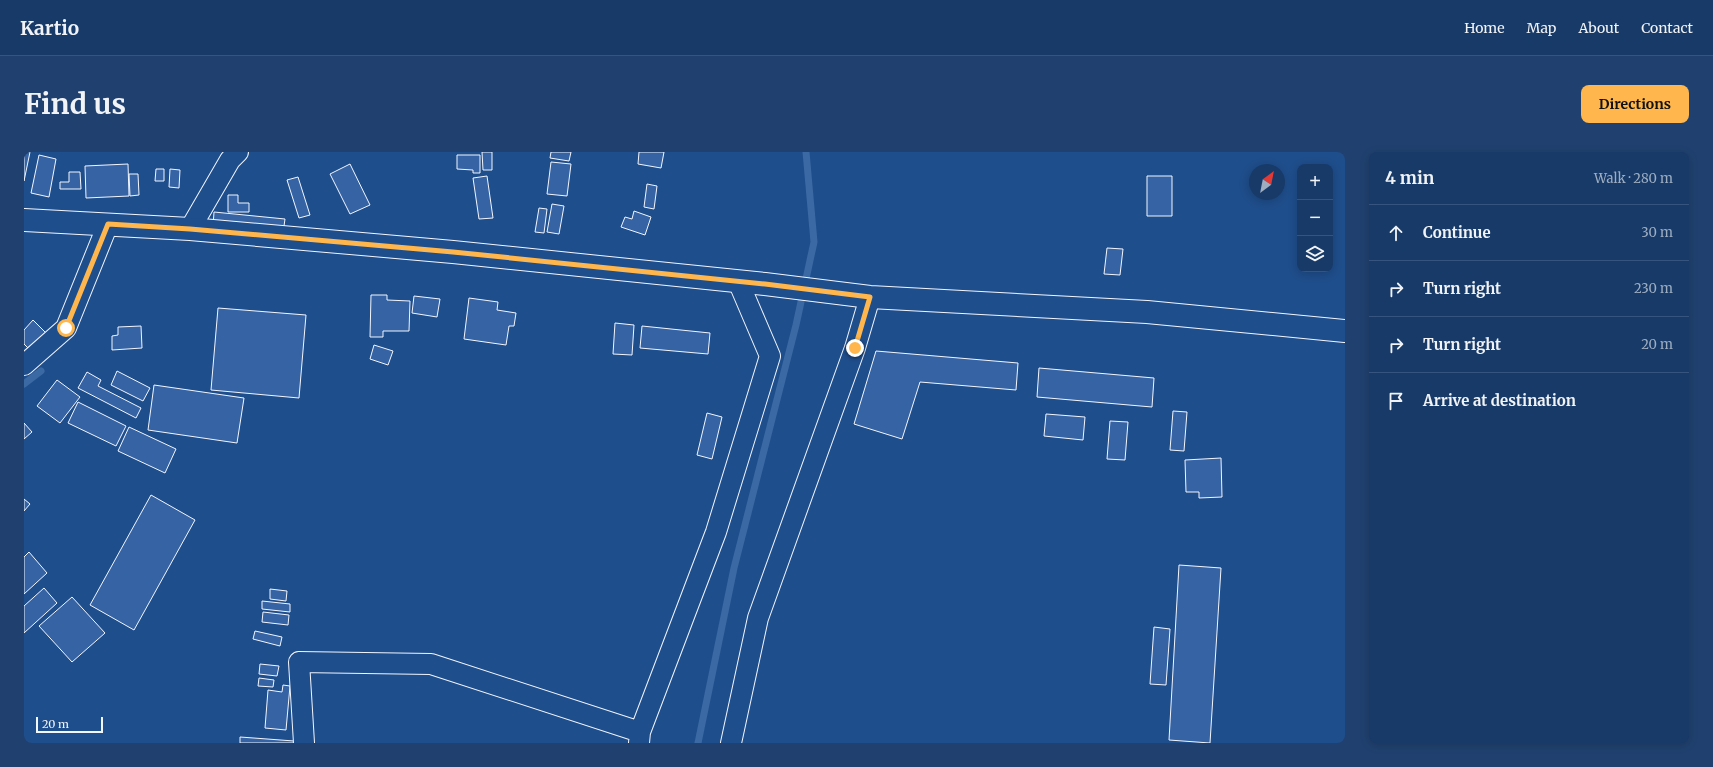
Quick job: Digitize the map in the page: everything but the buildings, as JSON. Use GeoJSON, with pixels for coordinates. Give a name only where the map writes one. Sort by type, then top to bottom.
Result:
{"type":"FeatureCollection","features":[{"type":"Feature","properties":{"kind":"main road"},"geometry":{"type":"LineString","coordinates":[[24,220],[190,229],[453,252],[738,281],[863,296],[1147,312],[1345,331]]}},
{"type":"Feature","properties":{"kind":"street"},"geometry":{"type":"LineString","coordinates":[[190,229],[232,155]]}},
{"type":"Feature","properties":{"kind":"street"},"geometry":{"type":"LineString","coordinates":[[24,365],[66,328],[108,224]]}},
{"type":"Feature","properties":{"kind":"street"},"geometry":{"type":"LineString","coordinates":[[304,743],[299,662],[431,664],[639,738],[716,532],[770,356],[738,281]]}},
{"type":"Feature","properties":{"kind":"street"},"geometry":{"type":"LineString","coordinates":[[731,743],[758,618],[855,348],[863,296]]}},
{"type":"Feature","properties":{"kind":"waterway"},"geometry":{"type":"LineString","coordinates":[[698,743],[734,568],[796,325],[814,242],[806,152]]}},
{"type":"Feature","properties":{"kind":"waterway"},"geometry":{"type":"LineString","coordinates":[[24,384],[41,371]]}},
{"type":"Feature","properties":{"kind":"route"},"geometry":{"type":"LineString","coordinates":[[66,328],[108,224],[190,229],[453,252],[765,284],[870,297],[855,348]]}}]}
